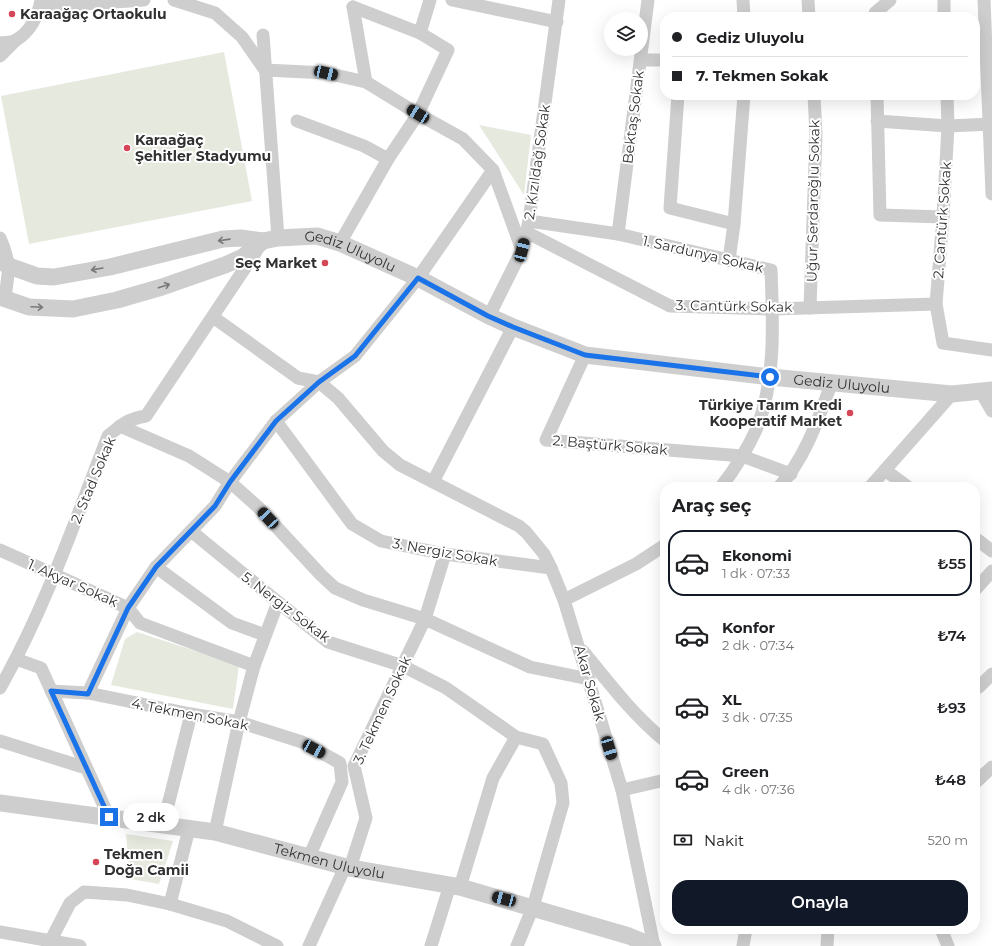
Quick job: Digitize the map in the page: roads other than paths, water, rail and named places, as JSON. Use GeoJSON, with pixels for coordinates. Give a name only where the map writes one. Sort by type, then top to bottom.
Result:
{"type":"FeatureCollection","features":[{"type":"Feature","properties":{"kind":"street"},"geometry":{"type":"LineString","coordinates":[[0,56],[31,26],[40,4],[144,0]]}},
{"type":"Feature","properties":{"kind":"street"},"geometry":{"type":"LineString","coordinates":[[174,0],[215,13],[242,37],[265,70]]}},
{"type":"Feature","properties":{"kind":"street"},"geometry":{"type":"LineString","coordinates":[[420,33],[430,0]]}},
{"type":"Feature","properties":{"kind":"street"},"geometry":{"type":"LineString","coordinates":[[452,0],[557,22]]}},
{"type":"Feature","properties":{"kind":"street","name":"2. Kızıldağ Sokak"},"geometry":{"type":"LineString","coordinates":[[488,316],[522,250],[528,226],[559,0]]}},
{"type":"Feature","properties":{"kind":"street","name":"Bektaş Sokak"},"geometry":{"type":"LineString","coordinates":[[618,234],[648,0]]}},
{"type":"Feature","properties":{"kind":"street"},"geometry":{"type":"LineString","coordinates":[[743,0],[744,12]]}},
{"type":"Feature","properties":{"kind":"street"},"geometry":{"type":"LineString","coordinates":[[808,0],[809,12]]}},
{"type":"Feature","properties":{"kind":"street"},"geometry":{"type":"LineString","coordinates":[[876,12],[890,0]]}},
{"type":"Feature","properties":{"kind":"street"},"geometry":{"type":"LineString","coordinates":[[944,0],[944,12]]}},
{"type":"Feature","properties":{"kind":"street"},"geometry":{"type":"LineString","coordinates":[[984,0],[991,124],[992,194]]}},
{"type":"Feature","properties":{"kind":"street"},"geometry":{"type":"LineString","coordinates":[[340,243],[388,159],[418,114],[448,50],[420,33],[354,7],[366,82]]}},
{"type":"Feature","properties":{"kind":"street"},"geometry":{"type":"LineString","coordinates":[[0,238],[4,248],[5,264],[2,298],[29,307],[72,309],[117,300],[162,287],[226,265],[243,257],[270,240],[265,70],[262,35]]}},
{"type":"Feature","properties":{"kind":"street"},"geometry":{"type":"LineString","coordinates":[[0,43],[15,41]]}},
{"type":"Feature","properties":{"kind":"street"},"geometry":{"type":"LineString","coordinates":[[641,60],[660,60]]}},
{"type":"Feature","properties":{"kind":"street"},"geometry":{"type":"LineString","coordinates":[[265,70],[326,73],[366,82],[418,114],[463,139],[493,170],[522,250]]}},
{"type":"Feature","properties":{"kind":"street"},"geometry":{"type":"LineString","coordinates":[[678,100],[670,208],[734,224]]}},
{"type":"Feature","properties":{"kind":"street"},"geometry":{"type":"LineString","coordinates":[[729,260],[734,224],[744,100]]}},
{"type":"Feature","properties":{"kind":"street","name":"Uğur Serdaroğlu Sokak"},"geometry":{"type":"LineString","coordinates":[[810,308],[816,134],[814,100]]}},
{"type":"Feature","properties":{"kind":"street"},"geometry":{"type":"LineString","coordinates":[[877,100],[880,215],[943,217]]}},
{"type":"Feature","properties":{"kind":"street","name":"2. Cantürk Sokak"},"geometry":{"type":"LineString","coordinates":[[947,100],[948,126],[936,304],[943,343],[992,350]]}},
{"type":"Feature","properties":{"kind":"street"},"geometry":{"type":"LineString","coordinates":[[297,121],[364,146],[388,159]]}},
{"type":"Feature","properties":{"kind":"street"},"geometry":{"type":"LineString","coordinates":[[877,121],[948,126],[991,124]]}},
{"type":"Feature","properties":{"kind":"street"},"geometry":{"type":"LineString","coordinates":[[88,694],[128,608],[156,567],[215,506],[230,482],[276,421],[319,382],[355,356],[418,278],[493,170]]}},
{"type":"Feature","properties":{"kind":"street","name":"1. Sardunya Sokak"},"geometry":{"type":"LineString","coordinates":[[528,226],[618,234],[771,270],[773,309],[770,377],[756,429],[742,456],[724,482]]}},
{"type":"Feature","properties":{"kind":"street","name":"3. Cantürk Sokak"},"geometry":{"type":"LineString","coordinates":[[528,226],[670,306],[773,309],[936,304]]}},
{"type":"Feature","properties":{"kind":"street","name":"Gediz Uluyolu"},"geometry":{"type":"LineString","coordinates":[[5,264],[37,276],[54,277],[110,267],[223,239],[241,238],[270,240],[317,236],[340,243],[418,278],[488,316],[585,355],[770,377],[952,394],[986,391]]}},
{"type":"Feature","properties":{"kind":"street","name":"2. Stad Sokak"},"geometry":{"type":"LineString","coordinates":[[0,688],[9,664],[54,575],[108,436],[120,426],[133,419],[146,416],[212,317],[270,240]]}},
{"type":"Feature","properties":{"kind":"street"},"geometry":{"type":"LineString","coordinates":[[212,317],[298,378],[319,382]]}},
{"type":"Feature","properties":{"kind":"street"},"geometry":{"type":"LineString","coordinates":[[433,482],[513,327]]}},
{"type":"Feature","properties":{"kind":"street","name":"2. Baştürk Sokak"},"geometry":{"type":"LineString","coordinates":[[585,355],[546,440],[742,456]]}},
{"type":"Feature","properties":{"kind":"street","name":"Akar Sokak"},"geometry":{"type":"LineString","coordinates":[[319,382],[338,398],[383,451],[400,465],[519,526],[544,554],[564,600],[622,790],[653,946]]}},
{"type":"Feature","properties":{"kind":"street"},"geometry":{"type":"LineString","coordinates":[[784,482],[791,474],[812,437],[832,382]]}},
{"type":"Feature","properties":{"kind":"street"},"geometry":{"type":"LineString","coordinates":[[986,391],[992,411]]}},
{"type":"Feature","properties":{"kind":"street"},"geometry":{"type":"LineString","coordinates":[[874,482],[952,394]]}},
{"type":"Feature","properties":{"kind":"street","name":"3. Nergiz Sokak"},"geometry":{"type":"LineString","coordinates":[[276,421],[352,524],[381,541],[445,554],[551,568]]}},
{"type":"Feature","properties":{"kind":"street"},"geometry":{"type":"LineString","coordinates":[[120,426],[189,456],[230,482],[258,507],[335,588],[363,600],[425,619],[530,667],[589,679]]}},
{"type":"Feature","properties":{"kind":"street"},"geometry":{"type":"LineString","coordinates":[[742,456],[791,474]]}},
{"type":"Feature","properties":{"kind":"street"},"geometry":{"type":"LineString","coordinates":[[885,470],[901,482]]}},
{"type":"Feature","properties":{"kind":"street","name":"5. Nergiz Sokak"},"geometry":{"type":"LineString","coordinates":[[191,531],[328,642],[402,666],[446,688],[516,737]]}},
{"type":"Feature","properties":{"kind":"street"},"geometry":{"type":"LineString","coordinates":[[980,542],[992,551]]}},
{"type":"Feature","properties":{"kind":"street"},"geometry":{"type":"LineString","coordinates":[[564,600],[636,564],[660,548]]}},
{"type":"Feature","properties":{"kind":"street","name":"1. Akyar Sokak"},"geometry":{"type":"LineString","coordinates":[[0,550],[128,608],[140,623],[254,666]]}},
{"type":"Feature","properties":{"kind":"street","name":"3. Tekmen Sokak"},"geometry":{"type":"LineString","coordinates":[[309,946],[347,867],[366,818],[354,766],[425,619],[445,554]]}},
{"type":"Feature","properties":{"kind":"street"},"geometry":{"type":"LineString","coordinates":[[156,567],[232,623],[265,635]]}},
{"type":"Feature","properties":{"kind":"street"},"geometry":{"type":"LineString","coordinates":[[980,584],[992,571]]}},
{"type":"Feature","properties":{"kind":"street"},"geometry":{"type":"LineString","coordinates":[[215,832],[239,722],[254,666],[278,602]]}},
{"type":"Feature","properties":{"kind":"street"},"geometry":{"type":"LineString","coordinates":[[579,646],[616,690],[660,737]]}},
{"type":"Feature","properties":{"kind":"street"},"geometry":{"type":"LineString","coordinates":[[9,664],[41,668],[109,817]]}},
{"type":"Feature","properties":{"kind":"street"},"geometry":{"type":"LineString","coordinates":[[980,685],[992,674]]}},
{"type":"Feature","properties":{"kind":"street","name":"4. Tekmen Sokak"},"geometry":{"type":"LineString","coordinates":[[51,691],[88,694],[239,722],[302,742],[340,763],[342,782],[309,857]]}},
{"type":"Feature","properties":{"kind":"street"},"geometry":{"type":"LineString","coordinates":[[163,825],[190,714]]}},
{"type":"Feature","properties":{"kind":"street"},"geometry":{"type":"LineString","coordinates":[[431,946],[455,886],[493,778],[516,737],[543,744],[561,783],[563,803],[533,907],[517,946]]}},
{"type":"Feature","properties":{"kind":"street"},"geometry":{"type":"LineString","coordinates":[[0,741],[86,768]]}},
{"type":"Feature","properties":{"kind":"street"},"geometry":{"type":"LineString","coordinates":[[980,778],[992,767]]}},
{"type":"Feature","properties":{"kind":"street"},"geometry":{"type":"LineString","coordinates":[[622,790],[660,781]]}},
{"type":"Feature","properties":{"kind":"street","name":"Tekmen Uluyolu"},"geometry":{"type":"LineString","coordinates":[[0,804],[215,832],[347,867],[455,886],[533,907],[628,941],[653,946]]}},
{"type":"Feature","properties":{"kind":"street"},"geometry":{"type":"LineString","coordinates":[[170,904],[189,829]]}},
{"type":"Feature","properties":{"kind":"street"},"geometry":{"type":"LineString","coordinates":[[51,940],[70,903],[84,892],[128,895],[170,904],[227,921],[277,946]]}},
{"type":"Feature","properties":{"kind":"street"},"geometry":{"type":"LineString","coordinates":[[0,932],[80,946]]}},
{"type":"Feature","properties":{"kind":"street"},"geometry":{"type":"LineString","coordinates":[[743,946],[745,934]]}},
{"type":"Feature","properties":{"kind":"street"},"geometry":{"type":"LineString","coordinates":[[827,946],[828,934]]}},
{"type":"Feature","properties":{"kind":"street"},"geometry":{"type":"LineString","coordinates":[[943,934],[948,946]]}},
{"type":"Feature","properties":{"kind":"place","name":"Karaağaç Ortaokulu"},"geometry":{"type":"Point","coordinates":[12,14]}},
{"type":"Feature","properties":{"kind":"place","name":"Karaağaç Şehitler Stadyumu"},"geometry":{"type":"Point","coordinates":[127,148]}},
{"type":"Feature","properties":{"kind":"place","name":"Seç Market"},"geometry":{"type":"Point","coordinates":[325,263]}},
{"type":"Feature","properties":{"kind":"place","name":"Türkiye Tarım Kredi Kooperatif Market"},"geometry":{"type":"Point","coordinates":[850,413]}},
{"type":"Feature","properties":{"kind":"place","name":"Tekmen Doğa Camii"},"geometry":{"type":"Point","coordinates":[96,862]}}]}
